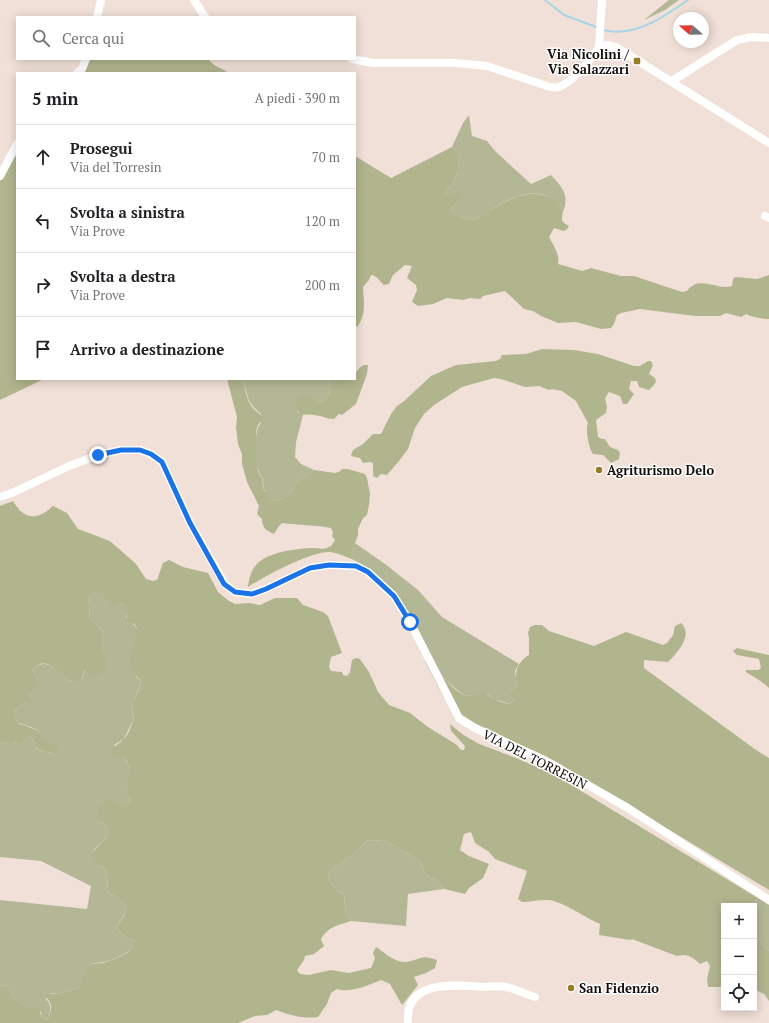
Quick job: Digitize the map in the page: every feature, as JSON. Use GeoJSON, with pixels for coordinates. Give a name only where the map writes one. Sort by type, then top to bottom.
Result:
{"type":"FeatureCollection","features":[{"type":"Feature","properties":{"kind":"street"},"geometry":{"type":"LineString","coordinates":[[97,16],[101,0]]}},
{"type":"Feature","properties":{"kind":"street"},"geometry":{"type":"LineString","coordinates":[[194,0],[204,16]]}},
{"type":"Feature","properties":{"kind":"street"},"geometry":{"type":"LineString","coordinates":[[356,60],[373,63],[456,63],[487,66],[550,87],[558,87],[581,71],[593,57],[598,45],[602,0]]}},
{"type":"Feature","properties":{"kind":"street"},"geometry":{"type":"LineString","coordinates":[[672,81],[737,40],[752,36],[769,38]]}},
{"type":"Feature","properties":{"kind":"street"},"geometry":{"type":"LineString","coordinates":[[598,45],[616,47],[769,143]]}},
{"type":"Feature","properties":{"kind":"street"},"geometry":{"type":"LineString","coordinates":[[78,72],[82,68],[86,60]]}},
{"type":"Feature","properties":{"kind":"street"},"geometry":{"type":"LineString","coordinates":[[0,176],[16,146]]}},
{"type":"Feature","properties":{"kind":"street","name":"VIA DEL TORRESIN"},"geometry":{"type":"LineString","coordinates":[[0,498],[69,466],[98,455],[121,450],[140,450],[151,454],[162,462],[190,523],[224,584],[235,592],[252,594],[310,568],[329,565],[356,566],[368,572],[394,596],[410,622],[459,718],[475,728],[544,760],[621,804],[769,900]]}},
{"type":"Feature","properties":{"kind":"street"},"geometry":{"type":"LineString","coordinates":[[408,1023],[408,1007],[415,997],[428,989],[446,985],[505,987],[535,997]]}},
{"type":"Feature","properties":{"kind":"green space"},"geometry":{"type":"Polygon","coordinates":[[[669,0],[679,0],[665,10],[644,20],[669,0]]]}},
{"type":"Feature","properties":{"kind":"green space"},"geometry":{"type":"Polygon","coordinates":[[[87,60],[209,60],[214,65],[226,72],[79,72],[87,60]]]}},
{"type":"Feature","properties":{"kind":"green space"},"geometry":{"type":"Polygon","coordinates":[[[469,115],[472,136],[487,141],[495,151],[531,184],[551,175],[564,192],[566,201],[563,212],[559,204],[549,197],[542,194],[528,194],[521,195],[500,204],[483,216],[475,219],[463,218],[452,212],[451,208],[459,201],[445,195],[445,191],[456,176],[459,163],[456,151],[452,147],[463,123],[469,115]]]}},
{"type":"Feature","properties":{"kind":"green space"},"geometry":{"type":"Polygon","coordinates":[[[16,146],[16,380],[42,380],[0,400],[0,177],[16,146]]]}},
{"type":"Feature","properties":{"kind":"green space"},"geometry":{"type":"Polygon","coordinates":[[[452,147],[458,154],[459,164],[455,178],[445,192],[445,195],[450,196],[456,192],[461,194],[459,201],[451,208],[452,212],[460,217],[475,219],[510,199],[524,195],[539,194],[549,197],[559,203],[563,212],[562,220],[569,226],[564,231],[554,228],[549,237],[557,253],[558,264],[582,271],[591,268],[621,276],[634,276],[682,292],[687,291],[692,286],[697,284],[703,283],[727,287],[732,286],[733,279],[735,277],[757,279],[769,275],[769,319],[757,318],[746,314],[741,317],[726,313],[720,316],[695,316],[640,309],[617,315],[611,328],[601,329],[576,322],[558,323],[533,311],[524,309],[505,291],[483,296],[480,299],[470,298],[463,300],[447,298],[433,304],[418,306],[412,302],[417,290],[416,285],[407,278],[412,266],[405,265],[393,275],[389,284],[384,285],[377,278],[371,275],[363,287],[363,312],[361,321],[356,327],[356,157],[391,178],[452,147]]]}},
{"type":"Feature","properties":{"kind":"green space"},"geometry":{"type":"Polygon","coordinates":[[[542,349],[574,350],[598,354],[634,366],[640,366],[648,361],[651,361],[653,365],[649,374],[655,378],[656,382],[653,386],[649,390],[639,387],[637,381],[631,381],[629,389],[634,394],[627,404],[623,404],[620,396],[609,392],[605,398],[607,407],[606,413],[596,420],[598,437],[605,439],[610,447],[618,450],[620,453],[619,459],[611,463],[603,455],[593,454],[588,439],[588,423],[576,401],[562,391],[549,390],[539,386],[525,387],[494,378],[462,387],[434,405],[424,414],[415,428],[408,449],[387,475],[381,474],[377,478],[373,476],[373,463],[363,463],[360,458],[351,456],[353,450],[363,444],[373,434],[381,434],[391,414],[397,406],[431,376],[456,365],[496,361],[500,359],[502,355],[526,354],[542,349]]]}},
{"type":"Feature","properties":{"kind":"green space"},"geometry":{"type":"Polygon","coordinates":[[[364,365],[368,365],[367,374],[356,404],[342,415],[339,414],[334,419],[316,415],[300,415],[296,406],[299,396],[302,395],[313,397],[320,402],[323,401],[326,399],[328,394],[330,380],[356,380],[357,371],[364,365]]]}},
{"type":"Feature","properties":{"kind":"green space"},"geometry":{"type":"Polygon","coordinates":[[[227,380],[242,380],[250,404],[263,419],[258,425],[256,432],[258,472],[262,478],[264,491],[272,500],[276,501],[284,498],[292,491],[294,485],[314,470],[335,473],[342,469],[348,469],[365,474],[370,494],[369,505],[367,515],[363,518],[358,529],[358,535],[351,554],[354,560],[330,552],[322,553],[288,565],[248,587],[253,569],[262,560],[275,554],[297,549],[327,548],[331,546],[335,540],[332,536],[333,532],[331,528],[319,526],[282,523],[274,534],[267,530],[262,522],[262,519],[257,514],[259,506],[247,482],[242,464],[242,454],[238,444],[236,427],[237,417],[227,380]]]}},
{"type":"Feature","properties":{"kind":"green space"},"geometry":{"type":"Polygon","coordinates":[[[242,380],[330,380],[326,399],[320,402],[312,397],[297,411],[300,415],[303,415],[296,442],[295,457],[301,464],[314,470],[294,485],[292,491],[284,498],[276,501],[272,500],[265,493],[263,479],[259,473],[256,461],[256,439],[258,427],[261,423],[261,414],[252,405],[242,380]]]}},
{"type":"Feature","properties":{"kind":"green space"},"geometry":{"type":"Polygon","coordinates":[[[13,501],[22,512],[31,516],[42,514],[53,506],[67,513],[78,529],[110,541],[136,564],[146,579],[153,581],[157,580],[163,563],[169,560],[183,567],[208,573],[218,592],[235,604],[249,603],[260,605],[275,598],[297,598],[303,605],[323,612],[328,616],[342,653],[331,657],[329,667],[331,671],[342,672],[343,675],[347,676],[350,672],[352,660],[356,658],[360,659],[369,672],[378,692],[389,705],[410,713],[428,727],[457,745],[461,750],[464,750],[465,746],[451,731],[450,724],[462,734],[477,743],[553,774],[758,898],[754,903],[721,903],[721,987],[708,987],[707,979],[710,966],[707,961],[700,964],[690,956],[677,956],[632,939],[630,940],[599,935],[600,924],[554,901],[543,900],[522,902],[518,899],[527,871],[495,859],[489,852],[475,843],[471,832],[464,834],[460,850],[469,856],[489,864],[483,878],[469,888],[465,894],[444,889],[439,881],[425,874],[420,861],[385,841],[368,840],[356,852],[331,870],[328,877],[334,888],[344,895],[346,916],[351,921],[330,929],[321,939],[324,946],[314,954],[305,956],[297,970],[300,974],[309,975],[331,970],[349,973],[371,968],[375,958],[373,953],[376,947],[400,962],[423,957],[437,960],[435,968],[414,977],[418,985],[402,1005],[390,984],[381,980],[364,987],[347,990],[337,989],[331,993],[327,1004],[318,1017],[301,1017],[276,1010],[267,1015],[255,1016],[238,1023],[0,1023],[0,986],[4,985],[9,988],[13,998],[23,1004],[27,1009],[38,1006],[42,1018],[47,1020],[51,1007],[45,994],[62,993],[79,988],[90,965],[115,959],[124,955],[134,947],[134,941],[124,936],[116,928],[125,912],[125,904],[110,894],[107,889],[108,877],[103,867],[98,865],[92,855],[109,833],[104,824],[98,821],[97,816],[99,805],[110,799],[118,806],[129,803],[130,797],[126,793],[130,774],[129,766],[123,756],[112,755],[111,750],[126,737],[129,732],[134,718],[132,707],[141,681],[134,674],[130,662],[130,656],[138,629],[134,624],[128,622],[126,609],[121,603],[116,607],[110,607],[102,593],[94,594],[90,596],[88,600],[90,606],[89,617],[101,630],[103,635],[102,647],[105,652],[105,663],[108,668],[99,676],[94,677],[89,675],[85,670],[81,680],[76,684],[49,665],[44,663],[38,665],[33,670],[37,681],[37,687],[28,694],[30,700],[20,705],[16,709],[16,720],[20,724],[37,730],[44,738],[59,747],[57,753],[39,750],[35,746],[31,736],[22,743],[9,742],[0,744],[0,506],[13,501]]]}},
{"type":"Feature","properties":{"kind":"green space"},"geometry":{"type":"Polygon","coordinates":[[[355,543],[418,590],[442,617],[519,664],[515,671],[517,686],[510,691],[511,695],[515,699],[510,704],[494,699],[487,694],[463,695],[447,681],[433,665],[395,601],[361,564],[354,560],[351,554],[355,543]]]}},
{"type":"Feature","properties":{"kind":"green space"},"geometry":{"type":"Polygon","coordinates":[[[102,592],[107,602],[116,607],[121,603],[123,604],[126,609],[126,617],[138,629],[136,677],[141,681],[132,708],[134,718],[124,739],[114,745],[128,764],[130,777],[126,793],[130,797],[129,803],[118,807],[98,821],[104,824],[109,833],[94,850],[98,865],[103,867],[108,877],[107,889],[110,894],[125,904],[125,912],[116,928],[124,936],[134,941],[134,947],[115,959],[93,963],[79,988],[62,993],[51,993],[46,999],[50,1004],[50,1012],[47,1020],[42,1018],[41,1012],[27,1009],[23,1004],[13,998],[9,988],[4,985],[0,986],[0,900],[87,909],[91,886],[41,861],[0,857],[0,744],[11,741],[16,743],[31,736],[36,748],[40,750],[51,753],[58,747],[44,739],[36,729],[18,722],[15,719],[16,710],[20,705],[26,703],[28,694],[37,681],[33,670],[38,666],[43,664],[53,667],[71,682],[81,680],[86,669],[105,663],[105,652],[102,647],[103,635],[101,630],[89,617],[90,606],[88,600],[90,596],[102,592]]]}},
{"type":"Feature","properties":{"kind":"green space"},"geometry":{"type":"Polygon","coordinates":[[[681,623],[685,628],[686,633],[683,644],[676,654],[668,662],[644,660],[644,668],[769,758],[769,890],[555,761],[518,744],[479,729],[456,713],[442,694],[425,661],[435,668],[463,695],[468,696],[483,693],[498,701],[510,704],[515,699],[509,694],[510,691],[517,686],[517,668],[519,664],[529,655],[528,633],[530,627],[542,625],[549,631],[594,646],[626,632],[663,645],[667,643],[673,635],[675,626],[681,623]]]}},
{"type":"Feature","properties":{"kind":"green space"},"geometry":{"type":"Polygon","coordinates":[[[737,648],[769,655],[769,688],[746,672],[746,670],[758,670],[761,668],[759,659],[737,655],[733,651],[737,648]]]}},
{"type":"Feature","properties":{"kind":"green space"},"geometry":{"type":"Polygon","coordinates":[[[368,840],[385,841],[420,861],[425,874],[439,881],[444,889],[408,894],[406,926],[351,921],[346,916],[344,895],[334,888],[328,877],[331,870],[356,852],[368,840]]]}},
{"type":"Feature","properties":{"kind":"green space"},"geometry":{"type":"Polygon","coordinates":[[[758,898],[769,905],[769,951],[757,936],[757,903],[754,903],[758,898]]]}},
{"type":"Feature","properties":{"kind":"green space"},"geometry":{"type":"Polygon","coordinates":[[[757,936],[769,951],[769,1001],[764,994],[757,990],[757,936]]]}},
{"type":"Feature","properties":{"kind":"waterway"},"geometry":{"type":"LineString","coordinates":[[545,0],[564,15],[599,28]]}},
{"type":"Feature","properties":{"kind":"waterway"},"geometry":{"type":"LineString","coordinates":[[603,30],[615,32],[637,29],[659,19],[688,0]]}},
{"type":"Feature","properties":{"kind":"place","name":"Via Nicolini / Via Salazzari"},"geometry":{"type":"Point","coordinates":[637,61]}},
{"type":"Feature","properties":{"kind":"place","name":"Agriturismo Delo"},"geometry":{"type":"Point","coordinates":[599,470]}},
{"type":"Feature","properties":{"kind":"place","name":"San Fidenzio"},"geometry":{"type":"Point","coordinates":[571,988]}},
{"type":"Feature","properties":{"kind":"route"},"geometry":{"type":"LineString","coordinates":[[98,455],[121,450],[140,450],[151,454],[162,462],[190,523],[224,584],[235,592],[252,594],[310,568],[329,565],[356,566],[368,572],[394,596],[410,622]]}}]}
